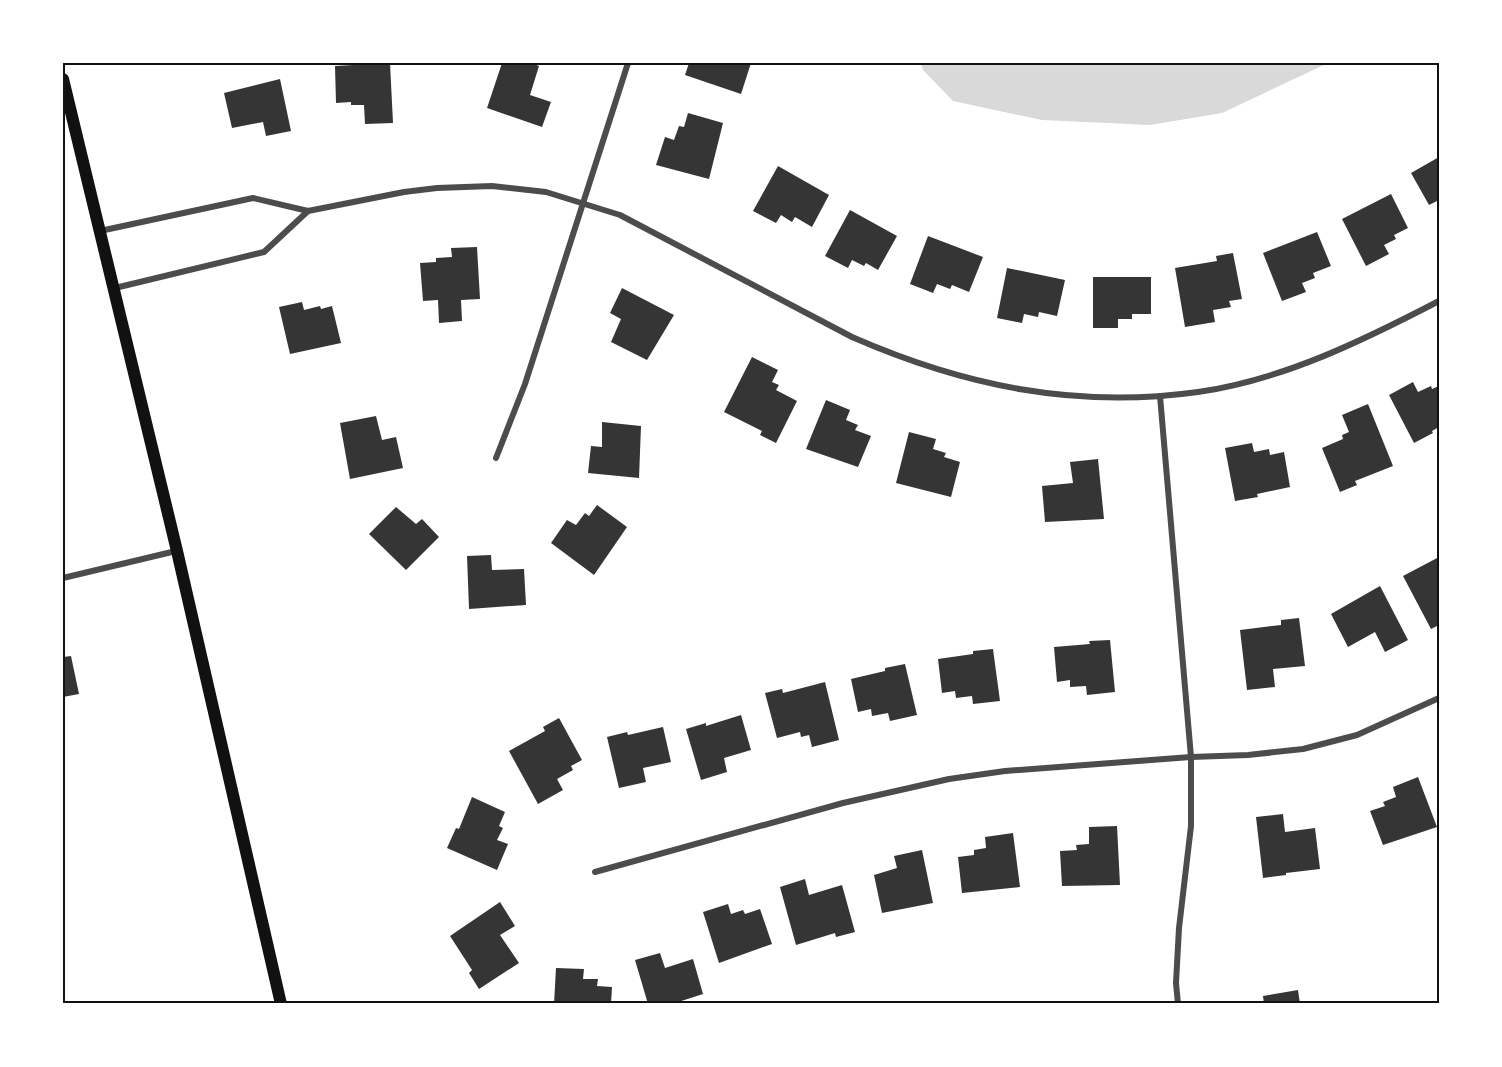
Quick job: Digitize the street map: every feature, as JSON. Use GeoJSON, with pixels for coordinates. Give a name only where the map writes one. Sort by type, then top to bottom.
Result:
{"type":"FeatureCollection","features":[{"type":"Feature","properties":{"kind":"main road"},"geometry":{"type":"LineString","coordinates":[[63,79],[177,551],[281,1004]]}},
{"type":"Feature","properties":{"kind":"street"},"geometry":{"type":"LineString","coordinates":[[496,458],[525,384],[628,63]]}},
{"type":"Feature","properties":{"kind":"street"},"geometry":{"type":"LineString","coordinates":[[100,231],[253,198],[308,211],[404,192],[437,188],[492,186],[546,192],[620,215],[852,337],[929,368],[982,383],[1037,393],[1094,397],[1160,396],[1199,392],[1276,373],[1331,353],[1439,301]]}},
{"type":"Feature","properties":{"kind":"street"},"geometry":{"type":"LineString","coordinates":[[115,288],[264,252],[308,211]]}},
{"type":"Feature","properties":{"kind":"street"},"geometry":{"type":"LineString","coordinates":[[1160,396],[1191,757],[1191,825],[1179,928],[1176,983],[1178,1004]]}},
{"type":"Feature","properties":{"kind":"street"},"geometry":{"type":"LineString","coordinates":[[63,578],[177,551]]}},
{"type":"Feature","properties":{"kind":"street"},"geometry":{"type":"LineString","coordinates":[[594,872],[843,803],[949,779],[1005,771],[1191,757],[1248,756],[1303,749],[1357,735],[1439,698]]}},
{"type":"Feature","properties":{"kind":"shaded area"},"geometry":{"type":"Polygon","coordinates":[[[921,63],[1328,63],[1222,113],[1150,125],[1042,120],[953,101],[923,70],[921,63]]]}},
{"type":"Feature","properties":{"kind":"building"},"geometry":{"type":"Polygon","coordinates":[[[390,63],[393,123],[365,124],[364,105],[351,105],[351,102],[336,103],[335,66],[390,63]]]}},
{"type":"Feature","properties":{"kind":"building"},"geometry":{"type":"Polygon","coordinates":[[[502,63],[531,63],[539,66],[530,95],[551,102],[542,127],[487,108],[502,63]]]}},
{"type":"Feature","properties":{"kind":"building"},"geometry":{"type":"Polygon","coordinates":[[[689,63],[751,63],[741,94],[685,75],[689,63]]]}},
{"type":"Feature","properties":{"kind":"building"},"geometry":{"type":"Polygon","coordinates":[[[280,79],[291,131],[266,136],[263,122],[232,128],[224,93],[280,79]]]}},
{"type":"Feature","properties":{"kind":"building"},"geometry":{"type":"Polygon","coordinates":[[[688,113],[723,123],[709,179],[656,165],[665,137],[674,140],[679,126],[684,127],[688,113]]]}},
{"type":"Feature","properties":{"kind":"building"},"geometry":{"type":"Polygon","coordinates":[[[1439,157],[1439,200],[1429,205],[1411,173],[1439,157]]]}},
{"type":"Feature","properties":{"kind":"building"},"geometry":{"type":"Polygon","coordinates":[[[778,166],[829,195],[812,227],[795,217],[792,222],[781,215],[776,223],[753,211],[778,166]]]}},
{"type":"Feature","properties":{"kind":"building"},"geometry":{"type":"Polygon","coordinates":[[[1391,194],[1408,228],[1394,235],[1396,239],[1384,245],[1389,254],[1366,266],[1342,219],[1391,194]]]}},
{"type":"Feature","properties":{"kind":"building"},"geometry":{"type":"Polygon","coordinates":[[[850,210],[897,236],[878,270],[866,263],[864,266],[852,260],[848,268],[825,256],[850,210]]]}},
{"type":"Feature","properties":{"kind":"building"},"geometry":{"type":"Polygon","coordinates":[[[1317,232],[1331,266],[1313,273],[1315,278],[1302,283],[1306,292],[1282,301],[1263,253],[1317,232]]]}},
{"type":"Feature","properties":{"kind":"building"},"geometry":{"type":"Polygon","coordinates":[[[928,236],[983,257],[969,292],[952,285],[950,289],[937,284],[933,293],[910,284],[928,236]]]}},
{"type":"Feature","properties":{"kind":"building"},"geometry":{"type":"Polygon","coordinates":[[[477,247],[480,299],[461,300],[462,321],[439,323],[438,300],[423,301],[420,263],[436,262],[436,258],[452,257],[451,248],[477,247]]]}},
{"type":"Feature","properties":{"kind":"building"},"geometry":{"type":"Polygon","coordinates":[[[1233,253],[1242,299],[1229,301],[1231,307],[1213,310],[1215,322],[1185,327],[1175,268],[1217,261],[1216,256],[1233,253]]]}},
{"type":"Feature","properties":{"kind":"building"},"geometry":{"type":"Polygon","coordinates":[[[1007,268],[1065,280],[1057,316],[1039,312],[1038,317],[1024,314],[1022,323],[997,318],[1007,268]]]}},
{"type":"Feature","properties":{"kind":"building"},"geometry":{"type":"Polygon","coordinates":[[[1093,277],[1151,277],[1151,314],[1132,314],[1132,319],[1118,319],[1118,328],[1093,328],[1093,277]]]}},
{"type":"Feature","properties":{"kind":"building"},"geometry":{"type":"Polygon","coordinates":[[[622,288],[674,315],[647,360],[611,342],[621,319],[610,313],[622,288]]]}},
{"type":"Feature","properties":{"kind":"building"},"geometry":{"type":"Polygon","coordinates":[[[302,302],[304,310],[332,306],[341,343],[290,354],[279,307],[302,302]]]}},
{"type":"Feature","properties":{"kind":"building"},"geometry":{"type":"Polygon","coordinates":[[[752,357],[778,370],[772,382],[779,385],[776,390],[797,401],[776,443],[760,435],[762,431],[724,412],[752,357]]]}},
{"type":"Feature","properties":{"kind":"building"},"geometry":{"type":"Polygon","coordinates":[[[1413,382],[1418,392],[1431,386],[1432,389],[1439,386],[1439,427],[1432,431],[1433,433],[1414,443],[1389,395],[1413,382]]]}},
{"type":"Feature","properties":{"kind":"building"},"geometry":{"type":"Polygon","coordinates":[[[826,400],[850,410],[846,420],[858,425],[855,430],[871,436],[858,467],[806,449],[826,400]]]}},
{"type":"Feature","properties":{"kind":"building"},"geometry":{"type":"Polygon","coordinates":[[[1368,404],[1393,466],[1355,481],[1357,485],[1340,492],[1322,448],[1343,439],[1342,435],[1349,432],[1342,415],[1368,404]]]}},
{"type":"Feature","properties":{"kind":"building"},"geometry":{"type":"Polygon","coordinates":[[[376,416],[382,440],[396,437],[403,468],[350,479],[340,423],[376,416]]]}},
{"type":"Feature","properties":{"kind":"building"},"geometry":{"type":"Polygon","coordinates":[[[602,422],[641,426],[639,478],[588,473],[591,446],[602,447],[602,422]]]}},
{"type":"Feature","properties":{"kind":"building"},"geometry":{"type":"Polygon","coordinates":[[[909,432],[936,439],[933,449],[946,453],[944,457],[960,462],[951,497],[896,483],[909,432]]]}},
{"type":"Feature","properties":{"kind":"building"},"geometry":{"type":"Polygon","coordinates":[[[1252,443],[1254,452],[1269,449],[1270,455],[1284,452],[1290,487],[1235,501],[1225,448],[1252,443]]]}},
{"type":"Feature","properties":{"kind":"building"},"geometry":{"type":"Polygon","coordinates":[[[1098,459],[1104,519],[1045,522],[1042,486],[1073,483],[1070,462],[1098,459]]]}},
{"type":"Feature","properties":{"kind":"building"},"geometry":{"type":"Polygon","coordinates":[[[597,505],[627,527],[594,575],[551,543],[567,520],[576,525],[585,513],[589,516],[597,505]]]}},
{"type":"Feature","properties":{"kind":"building"},"geometry":{"type":"Polygon","coordinates":[[[396,507],[416,524],[422,519],[439,537],[406,570],[369,534],[396,507]]]}},
{"type":"Feature","properties":{"kind":"building"},"geometry":{"type":"Polygon","coordinates":[[[491,555],[492,570],[524,569],[526,605],[469,609],[467,556],[491,555]]]}},
{"type":"Feature","properties":{"kind":"building"},"geometry":{"type":"Polygon","coordinates":[[[1439,557],[1439,625],[1431,629],[1403,576],[1439,557]]]}},
{"type":"Feature","properties":{"kind":"building"},"geometry":{"type":"Polygon","coordinates":[[[1380,586],[1408,640],[1385,652],[1375,632],[1348,647],[1331,614],[1380,586]]]}},
{"type":"Feature","properties":{"kind":"building"},"geometry":{"type":"Polygon","coordinates":[[[1299,618],[1305,666],[1273,669],[1275,687],[1247,690],[1240,630],[1281,625],[1281,620],[1299,618]]]}},
{"type":"Feature","properties":{"kind":"building"},"geometry":{"type":"Polygon","coordinates":[[[1110,640],[1115,692],[1087,695],[1086,686],[1070,687],[1070,680],[1057,682],[1054,647],[1110,640]]]}},
{"type":"Feature","properties":{"kind":"building"},"geometry":{"type":"Polygon","coordinates":[[[993,649],[1000,701],[973,704],[972,696],[956,698],[955,691],[942,693],[938,659],[993,649]]]}},
{"type":"Feature","properties":{"kind":"building"},"geometry":{"type":"Polygon","coordinates":[[[71,656],[79,694],[63,697],[63,657],[71,656]]]}},
{"type":"Feature","properties":{"kind":"building"},"geometry":{"type":"Polygon","coordinates":[[[905,664],[917,715],[890,721],[888,713],[872,716],[871,709],[858,712],[851,679],[905,664]]]}},
{"type":"Feature","properties":{"kind":"building"},"geometry":{"type":"Polygon","coordinates":[[[825,682],[839,740],[812,747],[809,735],[801,737],[800,732],[777,738],[765,693],[782,689],[783,693],[825,682]]]}},
{"type":"Feature","properties":{"kind":"building"},"geometry":{"type":"Polygon","coordinates":[[[741,715],[751,750],[724,758],[727,772],[701,780],[686,729],[706,723],[706,726],[741,715]]]}},
{"type":"Feature","properties":{"kind":"building"},"geometry":{"type":"Polygon","coordinates":[[[559,718],[582,760],[571,766],[573,770],[557,779],[563,790],[538,804],[509,751],[545,731],[543,727],[559,718]]]}},
{"type":"Feature","properties":{"kind":"building"},"geometry":{"type":"Polygon","coordinates":[[[663,727],[671,762],[643,768],[646,782],[619,788],[607,737],[663,727]]]}},
{"type":"Feature","properties":{"kind":"building"},"geometry":{"type":"Polygon","coordinates":[[[1418,777],[1437,827],[1383,845],[1370,811],[1385,806],[1383,802],[1396,797],[1393,787],[1418,777]]]}},
{"type":"Feature","properties":{"kind":"building"},"geometry":{"type":"Polygon","coordinates":[[[472,797],[505,812],[499,826],[503,828],[497,840],[508,844],[497,870],[447,848],[456,828],[459,829],[472,797]]]}},
{"type":"Feature","properties":{"kind":"building"},"geometry":{"type":"Polygon","coordinates":[[[1283,814],[1285,832],[1315,828],[1320,869],[1263,878],[1256,817],[1283,814]]]}},
{"type":"Feature","properties":{"kind":"building"},"geometry":{"type":"Polygon","coordinates":[[[1117,826],[1120,885],[1062,886],[1060,851],[1077,850],[1076,845],[1089,844],[1089,827],[1117,826]]]}},
{"type":"Feature","properties":{"kind":"building"},"geometry":{"type":"Polygon","coordinates":[[[1013,833],[1020,887],[962,893],[958,857],[974,855],[974,850],[986,848],[985,837],[1013,833]]]}},
{"type":"Feature","properties":{"kind":"building"},"geometry":{"type":"Polygon","coordinates":[[[922,850],[933,903],[882,913],[874,875],[897,868],[894,856],[922,850]]]}},
{"type":"Feature","properties":{"kind":"building"},"geometry":{"type":"Polygon","coordinates":[[[805,879],[809,895],[842,885],[855,932],[836,937],[835,933],[796,945],[780,887],[805,879]]]}},
{"type":"Feature","properties":{"kind":"building"},"geometry":{"type":"Polygon","coordinates":[[[500,902],[515,926],[500,935],[519,963],[479,989],[469,973],[472,970],[450,936],[500,902]]]}},
{"type":"Feature","properties":{"kind":"building"},"geometry":{"type":"Polygon","coordinates":[[[728,904],[731,914],[743,910],[745,914],[760,909],[772,944],[719,963],[703,912],[728,904]]]}},
{"type":"Feature","properties":{"kind":"building"},"geometry":{"type":"Polygon","coordinates":[[[660,953],[665,968],[693,959],[703,994],[672,1004],[648,1004],[635,960],[660,953]]]}},
{"type":"Feature","properties":{"kind":"building"},"geometry":{"type":"Polygon","coordinates":[[[556,968],[584,969],[583,979],[598,979],[597,986],[612,987],[611,1004],[554,1004],[556,968]]]}},
{"type":"Feature","properties":{"kind":"building"},"geometry":{"type":"Polygon","coordinates":[[[1298,990],[1300,1004],[1264,1004],[1263,996],[1298,990]]]}}]}
